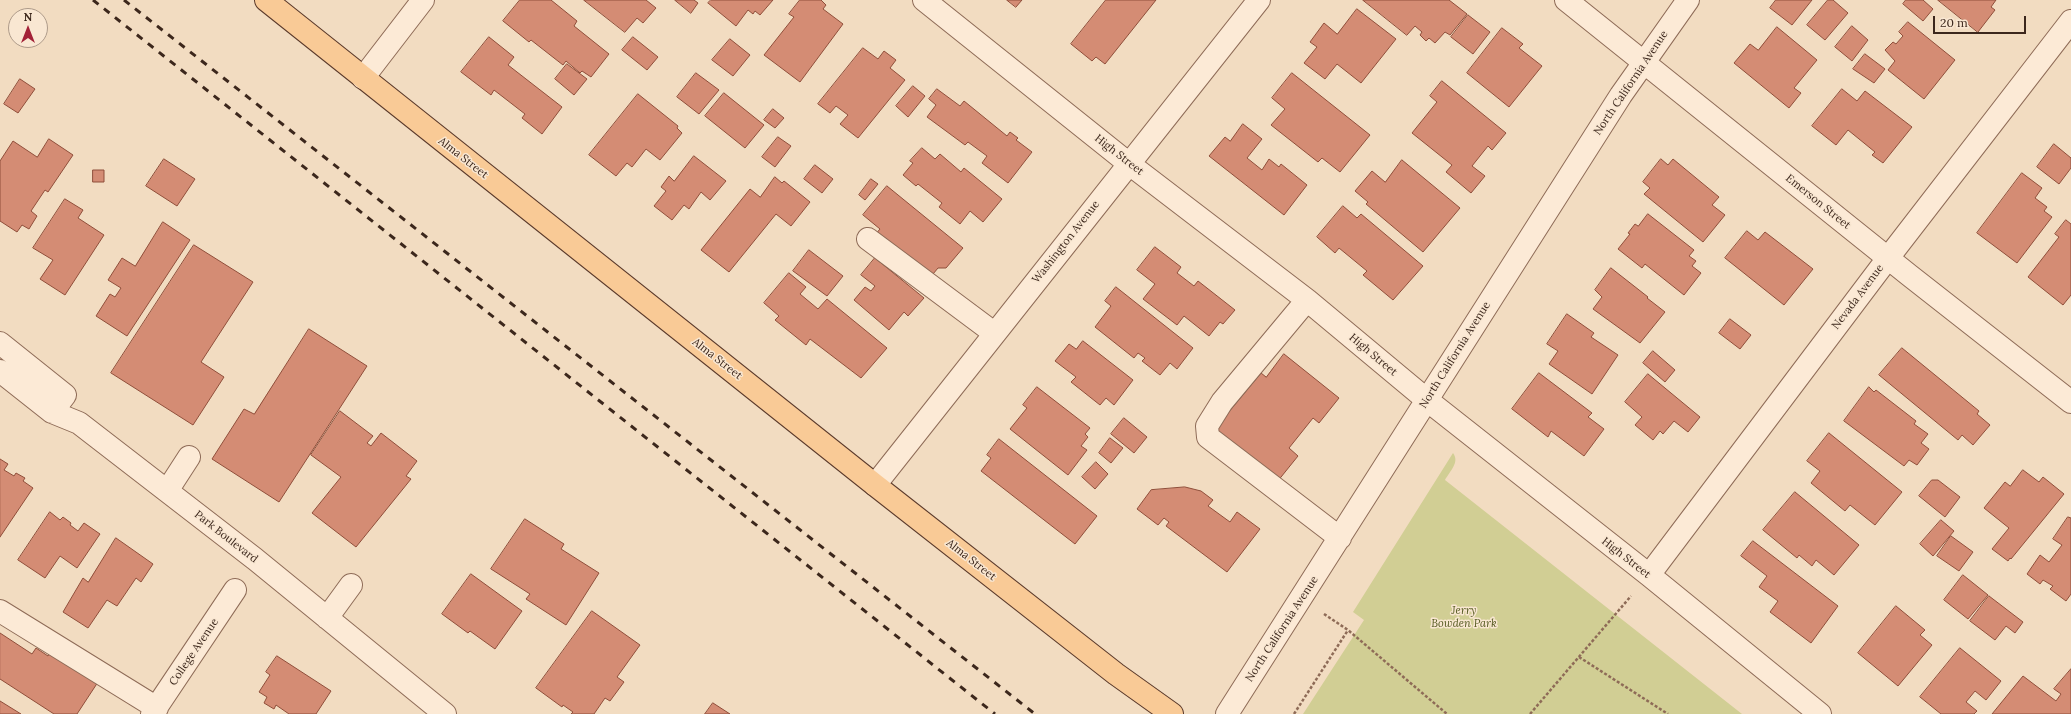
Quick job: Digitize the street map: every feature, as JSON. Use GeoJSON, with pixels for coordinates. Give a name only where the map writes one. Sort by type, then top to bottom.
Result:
{"type":"FeatureCollection","features":[{"type":"Feature","properties":{"kind":"main road","name":"Alma Street"},"geometry":{"type":"LineString","coordinates":[[266,0],[1116,674],[1172,714]]}},
{"type":"Feature","properties":{"kind":"street"},"geometry":{"type":"LineString","coordinates":[[363,78],[423,0]]}},
{"type":"Feature","properties":{"kind":"street","name":"High Street"},"geometry":{"type":"LineString","coordinates":[[924,0],[1128,163],[1307,300],[1427,400],[1649,575],[1820,714]]}},
{"type":"Feature","properties":{"kind":"street","name":"Washington Avenue"},"geometry":{"type":"LineString","coordinates":[[876,484],[1128,163],[1259,0]]}},
{"type":"Feature","properties":{"kind":"street","name":"Emerson Street"},"geometry":{"type":"LineString","coordinates":[[1566,0],[1888,258],[2071,402]]}},
{"type":"Feature","properties":{"kind":"street","name":"North California Avenue"},"geometry":{"type":"LineString","coordinates":[[1227,714],[1621,95],[1688,0]]}},
{"type":"Feature","properties":{"kind":"street","name":"Nevada Avenue"},"geometry":{"type":"LineString","coordinates":[[1649,575],[1888,258],[2071,21]]}},
{"type":"Feature","properties":{"kind":"street"},"geometry":{"type":"LineString","coordinates":[[868,239],[994,333]]}},
{"type":"Feature","properties":{"kind":"street"},"geometry":{"type":"LineString","coordinates":[[1307,300],[1222,402],[1207,426],[1208,437],[1340,538]]}},
{"type":"Feature","properties":{"kind":"street"},"geometry":{"type":"LineString","coordinates":[[0,344],[65,395],[52,412]]}},
{"type":"Feature","properties":{"kind":"street"},"geometry":{"type":"LineString","coordinates":[[6,376],[26,363]]}},
{"type":"Feature","properties":{"kind":"street","name":"Park Boulevard"},"geometry":{"type":"LineString","coordinates":[[6,376],[52,412],[79,423],[327,618],[445,714]]}},
{"type":"Feature","properties":{"kind":"street"},"geometry":{"type":"LineString","coordinates":[[167,491],[189,457]]}},
{"type":"Feature","properties":{"kind":"street"},"geometry":{"type":"LineString","coordinates":[[327,618],[351,585]]}},
{"type":"Feature","properties":{"kind":"street","name":"College Avenue"},"geometry":{"type":"LineString","coordinates":[[155,711],[235,590]]}},
{"type":"Feature","properties":{"kind":"street"},"geometry":{"type":"LineString","coordinates":[[0,611],[155,711]]}},
{"type":"Feature","properties":{"kind":"path"},"geometry":{"type":"LineString","coordinates":[[1530,714],[1649,575]]}},
{"type":"Feature","properties":{"kind":"path"},"geometry":{"type":"LineString","coordinates":[[1294,714],[1348,630],[1447,714]]}},
{"type":"Feature","properties":{"kind":"path"},"geometry":{"type":"LineString","coordinates":[[1579,657],[1668,714]]}},
{"type":"Feature","properties":{"kind":"green space","name":"Jerry Bowden Park"},"geometry":{"type":"Polygon","coordinates":[[[1453,453],[1455,456],[1455,463],[1445,480],[1742,714],[1303,714],[1364,620],[1353,612],[1453,453]]]}},
{"type":"Feature","properties":{"kind":"building"},"geometry":{"type":"Polygon","coordinates":[[[520,0],[551,0],[577,21],[574,26],[609,54],[591,77],[582,71],[580,73],[566,61],[563,65],[531,40],[529,42],[503,21],[520,0]]]}},
{"type":"Feature","properties":{"kind":"building"},"geometry":{"type":"Polygon","coordinates":[[[584,0],[646,0],[656,8],[643,23],[637,18],[625,32],[584,0]]]}},
{"type":"Feature","properties":{"kind":"building"},"geometry":{"type":"Polygon","coordinates":[[[675,0],[694,0],[698,3],[691,13],[675,0]]]}},
{"type":"Feature","properties":{"kind":"building"},"geometry":{"type":"Polygon","coordinates":[[[711,0],[773,0],[760,15],[755,11],[753,14],[748,10],[736,26],[708,3],[711,0]]]}},
{"type":"Feature","properties":{"kind":"building"},"geometry":{"type":"Polygon","coordinates":[[[800,0],[821,0],[826,5],[823,9],[843,24],[800,82],[764,55],[794,17],[789,14],[800,0]]]}},
{"type":"Feature","properties":{"kind":"building"},"geometry":{"type":"Polygon","coordinates":[[[1007,0],[1022,0],[1016,7],[1007,0]]]}},
{"type":"Feature","properties":{"kind":"building"},"geometry":{"type":"Polygon","coordinates":[[[1106,0],[1156,0],[1105,64],[1096,57],[1092,61],[1071,44],[1106,0]]]}},
{"type":"Feature","properties":{"kind":"building"},"geometry":{"type":"Polygon","coordinates":[[[1363,0],[1449,0],[1467,14],[1450,35],[1445,32],[1435,43],[1429,38],[1426,41],[1420,35],[1422,32],[1415,26],[1407,35],[1363,0]]]}},
{"type":"Feature","properties":{"kind":"building"},"geometry":{"type":"Polygon","coordinates":[[[1776,0],[1812,0],[1792,25],[1770,8],[1776,0]]]}},
{"type":"Feature","properties":{"kind":"building"},"geometry":{"type":"Polygon","coordinates":[[[1828,0],[1833,0],[1848,13],[1825,40],[1807,25],[1828,0]]]}},
{"type":"Feature","properties":{"kind":"building"},"geometry":{"type":"Polygon","coordinates":[[[1906,0],[1923,0],[1933,9],[1923,21],[1903,4],[1906,0]]]}},
{"type":"Feature","properties":{"kind":"building"},"geometry":{"type":"Polygon","coordinates":[[[1938,0],[1996,0],[1991,7],[1995,10],[1978,32],[1938,0]]]}},
{"type":"Feature","properties":{"kind":"building"},"geometry":{"type":"Polygon","coordinates":[[[1357,9],[1396,39],[1361,83],[1337,64],[1325,79],[1304,63],[1317,47],[1310,42],[1324,23],[1337,34],[1357,9]]]}},
{"type":"Feature","properties":{"kind":"building"},"geometry":{"type":"Polygon","coordinates":[[[1468,15],[1490,32],[1473,54],[1451,37],[1468,15]]]}},
{"type":"Feature","properties":{"kind":"building"},"geometry":{"type":"Polygon","coordinates":[[[1908,22],[1955,60],[1924,99],[1888,70],[1895,61],[1885,50],[1893,42],[1896,44],[1903,36],[1899,32],[1908,22]]]}},
{"type":"Feature","properties":{"kind":"building"},"geometry":{"type":"Polygon","coordinates":[[[1852,26],[1868,40],[1852,61],[1835,47],[1852,26]]]}},
{"type":"Feature","properties":{"kind":"building"},"geometry":{"type":"Polygon","coordinates":[[[1777,27],[1817,60],[1794,88],[1801,93],[1789,108],[1734,63],[1750,44],[1758,50],[1777,27]]]}},
{"type":"Feature","properties":{"kind":"building"},"geometry":{"type":"Polygon","coordinates":[[[1502,28],[1523,44],[1519,48],[1542,66],[1509,107],[1467,73],[1502,28]]]}},
{"type":"Feature","properties":{"kind":"building"},"geometry":{"type":"Polygon","coordinates":[[[489,37],[514,57],[508,65],[562,107],[542,134],[522,118],[525,114],[494,90],[491,95],[461,72],[489,37]]]}},
{"type":"Feature","properties":{"kind":"building"},"geometry":{"type":"Polygon","coordinates":[[[633,37],[658,57],[647,70],[622,50],[633,37]]]}},
{"type":"Feature","properties":{"kind":"building"},"geometry":{"type":"Polygon","coordinates":[[[730,39],[750,55],[733,76],[712,60],[730,39]]]}},
{"type":"Feature","properties":{"kind":"building"},"geometry":{"type":"Polygon","coordinates":[[[863,48],[878,59],[884,51],[896,60],[890,68],[905,80],[858,138],[840,124],[848,115],[836,106],[830,113],[818,104],[863,48]]]}},
{"type":"Feature","properties":{"kind":"building"},"geometry":{"type":"Polygon","coordinates":[[[1865,54],[1885,69],[1874,83],[1853,69],[1865,54]]]}},
{"type":"Feature","properties":{"kind":"building"},"geometry":{"type":"Polygon","coordinates":[[[567,64],[587,79],[574,95],[555,79],[567,64]]]}},
{"type":"Feature","properties":{"kind":"building"},"geometry":{"type":"Polygon","coordinates":[[[696,73],[719,90],[699,114],[677,97],[696,73]]]}},
{"type":"Feature","properties":{"kind":"building"},"geometry":{"type":"Polygon","coordinates":[[[1292,73],[1370,135],[1340,172],[1322,158],[1318,162],[1271,125],[1285,109],[1272,98],[1292,73]]]}},
{"type":"Feature","properties":{"kind":"building"},"geometry":{"type":"Polygon","coordinates":[[[20,79],[35,89],[18,113],[4,104],[20,79]]]}},
{"type":"Feature","properties":{"kind":"building"},"geometry":{"type":"Polygon","coordinates":[[[1442,81],[1506,133],[1492,150],[1488,146],[1472,166],[1485,176],[1471,193],[1446,172],[1452,165],[1412,133],[1437,102],[1430,96],[1442,81]]]}},
{"type":"Feature","properties":{"kind":"building"},"geometry":{"type":"Polygon","coordinates":[[[913,86],[925,96],[908,117],[896,106],[913,86]]]}},
{"type":"Feature","properties":{"kind":"building"},"geometry":{"type":"Polygon","coordinates":[[[937,89],[960,106],[964,101],[1007,136],[1010,132],[1018,138],[1016,140],[1032,152],[1008,183],[982,163],[987,156],[968,142],[965,145],[927,117],[936,105],[929,99],[937,89]]]}},
{"type":"Feature","properties":{"kind":"building"},"geometry":{"type":"Polygon","coordinates":[[[1842,89],[1857,101],[1865,91],[1912,127],[1883,163],[1872,155],[1875,152],[1848,130],[1836,145],[1812,126],[1842,89]]]}},
{"type":"Feature","properties":{"kind":"building"},"geometry":{"type":"Polygon","coordinates":[[[724,93],[764,125],[745,148],[705,116],[724,93]]]}},
{"type":"Feature","properties":{"kind":"building"},"geometry":{"type":"Polygon","coordinates":[[[638,94],[678,126],[677,128],[682,133],[660,160],[646,149],[632,167],[627,163],[616,176],[589,155],[638,94]]]}},
{"type":"Feature","properties":{"kind":"building"},"geometry":{"type":"Polygon","coordinates":[[[773,109],[784,118],[775,128],[764,120],[773,109]]]}},
{"type":"Feature","properties":{"kind":"building"},"geometry":{"type":"Polygon","coordinates":[[[1243,124],[1262,139],[1247,158],[1262,170],[1269,159],[1279,167],[1281,164],[1307,185],[1284,215],[1209,156],[1225,137],[1230,141],[1243,124]]]}},
{"type":"Feature","properties":{"kind":"building"},"geometry":{"type":"Polygon","coordinates":[[[778,137],[791,146],[775,167],[762,157],[778,137]]]}},
{"type":"Feature","properties":{"kind":"building"},"geometry":{"type":"Polygon","coordinates":[[[49,139],[73,155],[48,192],[45,190],[31,211],[37,216],[29,229],[22,225],[17,232],[0,221],[0,161],[13,141],[37,157],[49,139]]]}},
{"type":"Feature","properties":{"kind":"building"},"geometry":{"type":"Polygon","coordinates":[[[2054,144],[2071,158],[2071,168],[2059,184],[2037,167],[2054,144]]]}},
{"type":"Feature","properties":{"kind":"building"},"geometry":{"type":"Polygon","coordinates":[[[922,148],[935,159],[940,154],[961,172],[964,168],[1002,199],[983,222],[970,211],[960,224],[939,207],[942,203],[918,184],[916,186],[903,175],[913,163],[910,161],[922,148]]]}},
{"type":"Feature","properties":{"kind":"building"},"geometry":{"type":"Polygon","coordinates":[[[694,156],[726,181],[710,200],[701,192],[689,209],[684,205],[672,220],[654,206],[666,191],[661,187],[669,176],[674,181],[694,156]]]}},
{"type":"Feature","properties":{"kind":"building"},"geometry":{"type":"Polygon","coordinates":[[[164,159],[195,179],[177,206],[146,186],[164,159]]]}},
{"type":"Feature","properties":{"kind":"building"},"geometry":{"type":"Polygon","coordinates":[[[1661,159],[1668,165],[1673,159],[1719,197],[1712,205],[1725,215],[1703,242],[1644,194],[1650,188],[1643,182],[1661,159]]]}},
{"type":"Feature","properties":{"kind":"building"},"geometry":{"type":"Polygon","coordinates":[[[1402,160],[1460,208],[1423,252],[1366,204],[1368,202],[1355,191],[1372,171],[1385,182],[1402,160]]]}},
{"type":"Feature","properties":{"kind":"building"},"geometry":{"type":"Polygon","coordinates":[[[815,165],[833,179],[822,193],[804,179],[815,165]]]}},
{"type":"Feature","properties":{"kind":"building"},"geometry":{"type":"Polygon","coordinates":[[[93,170],[104,170],[104,182],[93,182],[93,170]]]}},
{"type":"Feature","properties":{"kind":"building"},"geometry":{"type":"Polygon","coordinates":[[[2022,173],[2042,188],[2035,198],[2047,207],[2044,211],[2052,217],[2017,263],[1977,233],[2022,173]]]}},
{"type":"Feature","properties":{"kind":"building"},"geometry":{"type":"Polygon","coordinates":[[[775,177],[782,183],[784,181],[810,202],[791,226],[776,214],[729,272],[701,250],[750,189],[760,197],[775,177]]]}},
{"type":"Feature","properties":{"kind":"building"},"geometry":{"type":"Polygon","coordinates":[[[871,179],[878,184],[865,200],[859,195],[871,179]]]}},
{"type":"Feature","properties":{"kind":"building"},"geometry":{"type":"Polygon","coordinates":[[[887,186],[963,248],[946,268],[938,268],[928,280],[874,236],[880,229],[863,215],[887,186]]]}},
{"type":"Feature","properties":{"kind":"building"},"geometry":{"type":"Polygon","coordinates":[[[65,199],[83,210],[78,218],[104,235],[65,295],[40,279],[53,260],[33,248],[65,199]]]}},
{"type":"Feature","properties":{"kind":"building"},"geometry":{"type":"Polygon","coordinates":[[[1343,206],[1357,218],[1361,214],[1423,266],[1393,300],[1363,275],[1367,271],[1339,248],[1335,253],[1317,237],[1343,206]]]}},
{"type":"Feature","properties":{"kind":"building"},"geometry":{"type":"Polygon","coordinates":[[[1648,214],[1694,250],[1689,256],[1696,261],[1692,266],[1701,273],[1684,295],[1645,264],[1642,268],[1618,249],[1630,234],[1628,233],[1635,224],[1638,226],[1648,214]]]}},
{"type":"Feature","properties":{"kind":"building"},"geometry":{"type":"Polygon","coordinates":[[[2066,220],[2071,224],[2071,295],[2063,305],[2028,277],[2059,237],[2055,234],[2066,220]]]}},
{"type":"Feature","properties":{"kind":"building"},"geometry":{"type":"Polygon","coordinates":[[[163,222],[190,240],[127,336],[96,316],[110,294],[115,297],[121,288],[108,280],[122,258],[135,266],[163,222]]]}},
{"type":"Feature","properties":{"kind":"building"},"geometry":{"type":"Polygon","coordinates":[[[1747,231],[1758,240],[1765,232],[1813,269],[1784,305],[1725,258],[1747,231]]]}},
{"type":"Feature","properties":{"kind":"building"},"geometry":{"type":"Polygon","coordinates":[[[194,245],[253,282],[201,362],[224,377],[193,425],[111,373],[194,245]]]}},
{"type":"Feature","properties":{"kind":"building"},"geometry":{"type":"Polygon","coordinates":[[[1155,247],[1181,267],[1177,273],[1194,286],[1198,281],[1235,310],[1223,324],[1220,322],[1209,336],[1184,316],[1177,325],[1143,299],[1155,284],[1137,270],[1155,247]]]}},
{"type":"Feature","properties":{"kind":"building"},"geometry":{"type":"Polygon","coordinates":[[[809,250],[843,276],[827,296],[793,271],[809,250]]]}},
{"type":"Feature","properties":{"kind":"building"},"geometry":{"type":"Polygon","coordinates":[[[875,258],[924,298],[908,316],[904,312],[889,330],[854,300],[865,287],[871,291],[875,286],[861,275],[875,258]]]}},
{"type":"Feature","properties":{"kind":"building"},"geometry":{"type":"Polygon","coordinates":[[[1611,268],[1665,312],[1640,343],[1593,309],[1602,297],[1595,290],[1611,268]]]}},
{"type":"Feature","properties":{"kind":"building"},"geometry":{"type":"Polygon","coordinates":[[[789,273],[806,287],[800,294],[818,309],[827,299],[887,348],[861,378],[810,339],[806,345],[775,320],[779,316],[764,303],[789,273]]]}},
{"type":"Feature","properties":{"kind":"building"},"geometry":{"type":"Polygon","coordinates":[[[1116,287],[1193,348],[1177,369],[1170,363],[1160,375],[1142,361],[1145,358],[1138,353],[1134,358],[1095,327],[1111,306],[1105,301],[1116,287]]]}},
{"type":"Feature","properties":{"kind":"building"},"geometry":{"type":"Polygon","coordinates":[[[1567,314],[1594,333],[1591,337],[1618,355],[1592,394],[1549,364],[1558,351],[1547,344],[1567,314]]]}},
{"type":"Feature","properties":{"kind":"building"},"geometry":{"type":"Polygon","coordinates":[[[1730,319],[1751,335],[1740,349],[1719,333],[1730,319]]]}},
{"type":"Feature","properties":{"kind":"building"},"geometry":{"type":"Polygon","coordinates":[[[309,329],[367,366],[279,502],[212,459],[244,409],[254,414],[309,329]]]}},
{"type":"Feature","properties":{"kind":"building"},"geometry":{"type":"Polygon","coordinates":[[[1083,341],[1133,380],[1114,405],[1106,398],[1100,405],[1071,382],[1076,377],[1055,361],[1069,344],[1076,349],[1083,341]]]}},
{"type":"Feature","properties":{"kind":"building"},"geometry":{"type":"Polygon","coordinates":[[[1902,348],[1979,411],[1977,414],[1990,425],[1973,445],[1962,435],[1958,440],[1879,375],[1902,348]]]}},
{"type":"Feature","properties":{"kind":"building"},"geometry":{"type":"Polygon","coordinates":[[[1653,351],[1675,370],[1665,382],[1643,363],[1653,351]]]}},
{"type":"Feature","properties":{"kind":"building"},"geometry":{"type":"Polygon","coordinates":[[[1284,354],[1339,398],[1319,423],[1313,418],[1289,448],[1298,456],[1277,482],[1213,431],[1261,373],[1266,377],[1284,354]]]}},
{"type":"Feature","properties":{"kind":"building"},"geometry":{"type":"Polygon","coordinates":[[[1539,373],[1592,413],[1588,417],[1604,429],[1584,456],[1551,431],[1548,437],[1512,409],[1539,373]]]}},
{"type":"Feature","properties":{"kind":"building"},"geometry":{"type":"Polygon","coordinates":[[[1648,374],[1700,417],[1688,432],[1674,421],[1663,434],[1660,431],[1653,440],[1635,425],[1642,417],[1625,402],[1648,374]]]}},
{"type":"Feature","properties":{"kind":"building"},"geometry":{"type":"Polygon","coordinates":[[[1037,387],[1090,428],[1085,434],[1088,437],[1081,446],[1087,450],[1068,475],[1010,429],[1027,408],[1023,405],[1037,387]]]}},
{"type":"Feature","properties":{"kind":"building"},"geometry":{"type":"Polygon","coordinates":[[[1869,387],[1874,392],[1876,390],[1916,421],[1914,424],[1928,434],[1921,443],[1929,449],[1917,465],[1909,460],[1904,466],[1844,421],[1869,387]]]}},
{"type":"Feature","properties":{"kind":"building"},"geometry":{"type":"Polygon","coordinates":[[[340,411],[373,436],[367,443],[371,446],[381,433],[417,461],[406,476],[411,479],[356,547],[312,513],[341,477],[311,455],[340,411]]]}},
{"type":"Feature","properties":{"kind":"building"},"geometry":{"type":"Polygon","coordinates":[[[1124,418],[1147,437],[1134,453],[1111,434],[1124,418]]]}},
{"type":"Feature","properties":{"kind":"building"},"geometry":{"type":"Polygon","coordinates":[[[1829,433],[1902,492],[1875,525],[1850,505],[1845,511],[1811,483],[1820,471],[1807,461],[1829,433]]]}},
{"type":"Feature","properties":{"kind":"building"},"geometry":{"type":"Polygon","coordinates":[[[1110,438],[1123,448],[1111,463],[1099,453],[1110,438]]]}},
{"type":"Feature","properties":{"kind":"building"},"geometry":{"type":"Polygon","coordinates":[[[999,439],[1097,516],[1075,544],[981,471],[991,458],[987,455],[999,439]]]}},
{"type":"Feature","properties":{"kind":"building"},"geometry":{"type":"Polygon","coordinates":[[[0,459],[8,464],[4,470],[14,476],[16,473],[25,478],[23,481],[33,488],[0,537],[0,459]]]}},
{"type":"Feature","properties":{"kind":"building"},"geometry":{"type":"Polygon","coordinates":[[[1096,462],[1108,474],[1095,489],[1082,477],[1096,462]]]}},
{"type":"Feature","properties":{"kind":"building"},"geometry":{"type":"Polygon","coordinates":[[[2023,470],[2039,482],[2043,477],[2064,494],[2008,561],[1992,549],[2009,528],[1984,508],[2005,482],[2010,486],[2023,470]]]}},
{"type":"Feature","properties":{"kind":"building"},"geometry":{"type":"Polygon","coordinates":[[[1932,480],[1938,480],[1960,497],[1945,517],[1919,496],[1932,480]]]}},
{"type":"Feature","properties":{"kind":"building"},"geometry":{"type":"Polygon","coordinates":[[[1185,487],[1201,491],[1213,500],[1208,506],[1230,522],[1237,512],[1260,529],[1227,572],[1166,526],[1169,522],[1164,518],[1158,525],[1137,509],[1151,490],[1185,487]]]}},
{"type":"Feature","properties":{"kind":"building"},"geometry":{"type":"Polygon","coordinates":[[[1795,492],[1859,545],[1834,575],[1816,560],[1812,566],[1799,555],[1797,558],[1763,530],[1795,492]]]}},
{"type":"Feature","properties":{"kind":"building"},"geometry":{"type":"Polygon","coordinates":[[[50,512],[60,520],[63,517],[78,531],[84,523],[100,534],[77,568],[60,556],[45,578],[18,560],[50,512]]]}},
{"type":"Feature","properties":{"kind":"building"},"geometry":{"type":"Polygon","coordinates":[[[2068,517],[2071,518],[2071,594],[2066,601],[2050,589],[2053,586],[2043,580],[2040,584],[2027,574],[2040,555],[2049,562],[2062,545],[2053,539],[2068,517]]]}},
{"type":"Feature","properties":{"kind":"building"},"geometry":{"type":"Polygon","coordinates":[[[525,519],[564,544],[561,549],[599,573],[566,625],[526,599],[530,594],[491,569],[525,519]]]}},
{"type":"Feature","properties":{"kind":"building"},"geometry":{"type":"Polygon","coordinates":[[[1941,520],[1954,531],[1933,556],[1920,544],[1941,520]]]}},
{"type":"Feature","properties":{"kind":"building"},"geometry":{"type":"Polygon","coordinates":[[[1951,536],[1973,552],[1959,571],[1937,556],[1951,536]]]}},
{"type":"Feature","properties":{"kind":"building"},"geometry":{"type":"Polygon","coordinates":[[[116,538],[153,564],[141,582],[136,578],[117,606],[107,600],[88,628],[63,612],[83,578],[88,582],[116,538]]]}},
{"type":"Feature","properties":{"kind":"building"},"geometry":{"type":"Polygon","coordinates":[[[1753,541],[1838,606],[1811,643],[1770,612],[1778,601],[1759,587],[1767,576],[1741,556],[1753,541]]]}},
{"type":"Feature","properties":{"kind":"building"},"geometry":{"type":"Polygon","coordinates":[[[471,574],[522,611],[495,649],[470,631],[468,633],[442,614],[471,574]]]}},
{"type":"Feature","properties":{"kind":"building"},"geometry":{"type":"Polygon","coordinates":[[[1963,575],[1988,595],[1968,619],[1944,600],[1963,575]]]}},
{"type":"Feature","properties":{"kind":"building"},"geometry":{"type":"Polygon","coordinates":[[[1989,596],[2023,622],[2015,633],[2006,626],[1995,640],[1970,621],[1989,596]]]}},
{"type":"Feature","properties":{"kind":"building"},"geometry":{"type":"Polygon","coordinates":[[[1896,606],[1925,630],[1920,635],[1932,645],[1898,686],[1858,653],[1896,606]]]}},
{"type":"Feature","properties":{"kind":"building"},"geometry":{"type":"Polygon","coordinates":[[[592,611],[640,645],[617,677],[624,682],[610,701],[605,698],[594,714],[571,714],[573,712],[563,705],[562,707],[536,688],[592,611]]]}},
{"type":"Feature","properties":{"kind":"building"},"geometry":{"type":"Polygon","coordinates":[[[0,633],[32,654],[36,648],[48,656],[50,652],[98,682],[77,714],[54,714],[0,679],[0,633]]]}},
{"type":"Feature","properties":{"kind":"building"},"geometry":{"type":"Polygon","coordinates":[[[1960,648],[2001,681],[1986,700],[1975,691],[1966,702],[1977,711],[1974,714],[1941,714],[1920,697],[1960,648]]]}},
{"type":"Feature","properties":{"kind":"building"},"geometry":{"type":"Polygon","coordinates":[[[277,656],[331,691],[316,714],[289,714],[276,705],[274,709],[264,703],[267,697],[259,692],[270,675],[266,672],[277,656]]]}},
{"type":"Feature","properties":{"kind":"building"},"geometry":{"type":"Polygon","coordinates":[[[2071,669],[2071,714],[1992,714],[2023,676],[2056,701],[2061,694],[2054,689],[2071,669]]]}},
{"type":"Feature","properties":{"kind":"building"},"geometry":{"type":"Polygon","coordinates":[[[0,701],[21,714],[0,714],[0,701]]]}},
{"type":"Feature","properties":{"kind":"building"},"geometry":{"type":"Polygon","coordinates":[[[713,703],[730,714],[705,714],[713,703]]]}},
{"type":"Feature","properties":{"kind":"railway"},"geometry":{"type":"LineString","coordinates":[[93,0],[995,714]]}},
{"type":"Feature","properties":{"kind":"railway"},"geometry":{"type":"LineString","coordinates":[[124,0],[1035,714]]}}]}
